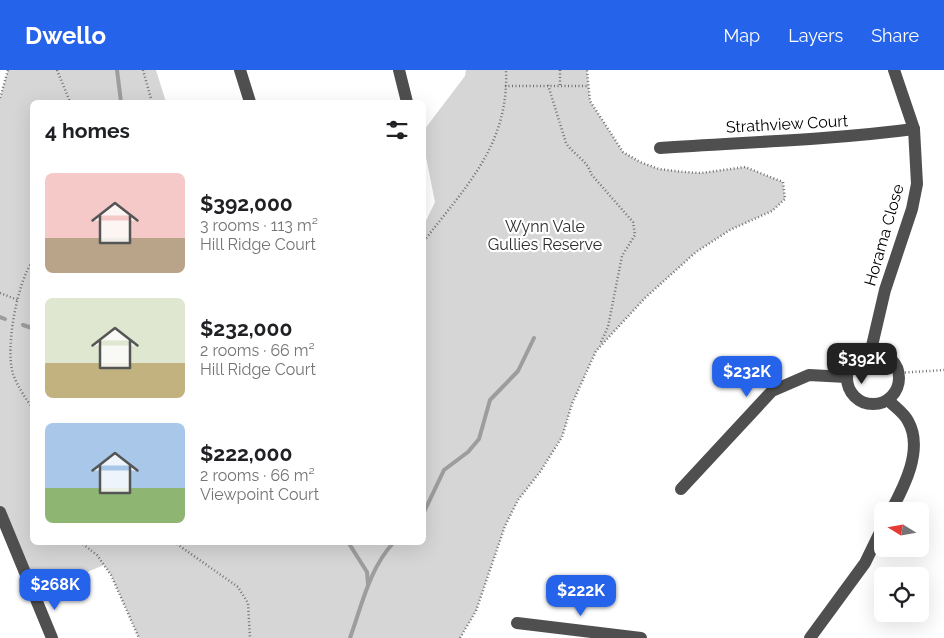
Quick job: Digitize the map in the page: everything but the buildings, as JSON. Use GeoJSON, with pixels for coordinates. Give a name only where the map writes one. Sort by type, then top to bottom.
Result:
{"type":"FeatureCollection","features":[{"type":"Feature","properties":{"kind":"street"},"geometry":{"type":"LineString","coordinates":[[240,70],[249,100]]}},
{"type":"Feature","properties":{"kind":"street"},"geometry":{"type":"LineString","coordinates":[[399,70],[406,100]]}},
{"type":"Feature","properties":{"kind":"street","name":"Horama Close"},"geometry":{"type":"LineString","coordinates":[[871,350],[885,290],[912,209],[916,184],[914,129],[894,70]]}},
{"type":"Feature","properties":{"kind":"street","name":"Strathview Court"},"geometry":{"type":"LineString","coordinates":[[660,148],[765,140],[855,137],[914,129]]}},
{"type":"Feature","properties":{"kind":"street"},"geometry":{"type":"LineString","coordinates":[[871,350],[879,351],[896,362],[900,383],[889,401],[868,405],[850,393],[846,377],[858,355],[871,350]]}},
{"type":"Feature","properties":{"kind":"street"},"geometry":{"type":"LineString","coordinates":[[681,489],[772,392],[809,375],[846,377]]}},
{"type":"Feature","properties":{"kind":"street"},"geometry":{"type":"LineString","coordinates":[[889,401],[908,421],[914,444],[907,482],[897,502]]}},
{"type":"Feature","properties":{"kind":"street"},"geometry":{"type":"LineString","coordinates":[[0,512],[52,638]]}},
{"type":"Feature","properties":{"kind":"street"},"geometry":{"type":"LineString","coordinates":[[810,638],[864,563],[874,544]]}},
{"type":"Feature","properties":{"kind":"street"},"geometry":{"type":"LineString","coordinates":[[517,623],[641,638]]}},
{"type":"Feature","properties":{"kind":"path"},"geometry":{"type":"LineString","coordinates":[[0,98],[8,70]]}},
{"type":"Feature","properties":{"kind":"path"},"geometry":{"type":"LineString","coordinates":[[57,70],[69,100]]}},
{"type":"Feature","properties":{"kind":"path"},"geometry":{"type":"LineString","coordinates":[[143,70],[151,100]]}},
{"type":"Feature","properties":{"kind":"path"},"geometry":{"type":"LineString","coordinates":[[426,237],[488,155],[501,122],[506,70]]}},
{"type":"Feature","properties":{"kind":"path"},"geometry":{"type":"LineString","coordinates":[[560,70],[560,85]]}},
{"type":"Feature","properties":{"kind":"path"},"geometry":{"type":"LineString","coordinates":[[587,70],[590,101],[623,152],[640,162],[658,169],[701,172],[745,167],[783,182],[785,199],[772,210],[730,230],[696,252],[645,298],[599,347]]}},
{"type":"Feature","properties":{"kind":"path"},"geometry":{"type":"LineString","coordinates":[[460,638],[482,596],[506,526],[518,500],[540,472],[562,437],[572,404],[608,327],[622,256],[636,234],[633,222],[591,174],[589,165],[571,151],[566,143],[548,85]]}},
{"type":"Feature","properties":{"kind":"path"},"geometry":{"type":"LineString","coordinates":[[505,86],[588,86]]}},
{"type":"Feature","properties":{"kind":"path"},"geometry":{"type":"LineString","coordinates":[[30,266],[18,300],[11,337],[13,373],[30,403]]}},
{"type":"Feature","properties":{"kind":"path"},"geometry":{"type":"LineString","coordinates":[[0,293],[18,300]]}},
{"type":"Feature","properties":{"kind":"path"},"geometry":{"type":"LineString","coordinates":[[898,373],[944,370]]}},
{"type":"Feature","properties":{"kind":"path"},"geometry":{"type":"LineString","coordinates":[[84,545],[97,555],[111,576],[139,638]]}},
{"type":"Feature","properties":{"kind":"path"},"geometry":{"type":"LineString","coordinates":[[178,545],[238,587],[248,603],[250,638]]}},
{"type":"Feature","properties":{"kind":"green space","name":"Wynn Vale Gullies Reserve"},"geometry":{"type":"Polygon","coordinates":[[[8,70],[156,70],[165,100],[30,100],[30,545],[426,545],[426,221],[435,202],[426,157],[426,127],[465,76],[466,70],[587,70],[590,101],[623,152],[640,162],[659,169],[701,173],[745,167],[783,182],[785,199],[772,211],[730,230],[696,252],[645,298],[596,351],[572,404],[562,437],[540,472],[518,500],[505,526],[476,611],[460,638],[139,638],[111,575],[104,565],[34,594],[0,512],[0,98],[8,70]]]}},
{"type":"Feature","properties":{"kind":"waterway"},"geometry":{"type":"LineString","coordinates":[[117,70],[121,100]]}},
{"type":"Feature","properties":{"kind":"waterway"},"geometry":{"type":"LineString","coordinates":[[0,317],[5,319]]}},
{"type":"Feature","properties":{"kind":"waterway"},"geometry":{"type":"LineString","coordinates":[[23,325],[30,327]]}},
{"type":"Feature","properties":{"kind":"waterway"},"geometry":{"type":"LineString","coordinates":[[426,508],[444,470],[468,452],[479,439],[490,400],[518,371],[534,338]]}},
{"type":"Feature","properties":{"kind":"waterway"},"geometry":{"type":"LineString","coordinates":[[350,545],[367,572],[368,584]]}},
{"type":"Feature","properties":{"kind":"waterway"},"geometry":{"type":"LineString","coordinates":[[350,638],[372,576],[392,545]]}}]}
